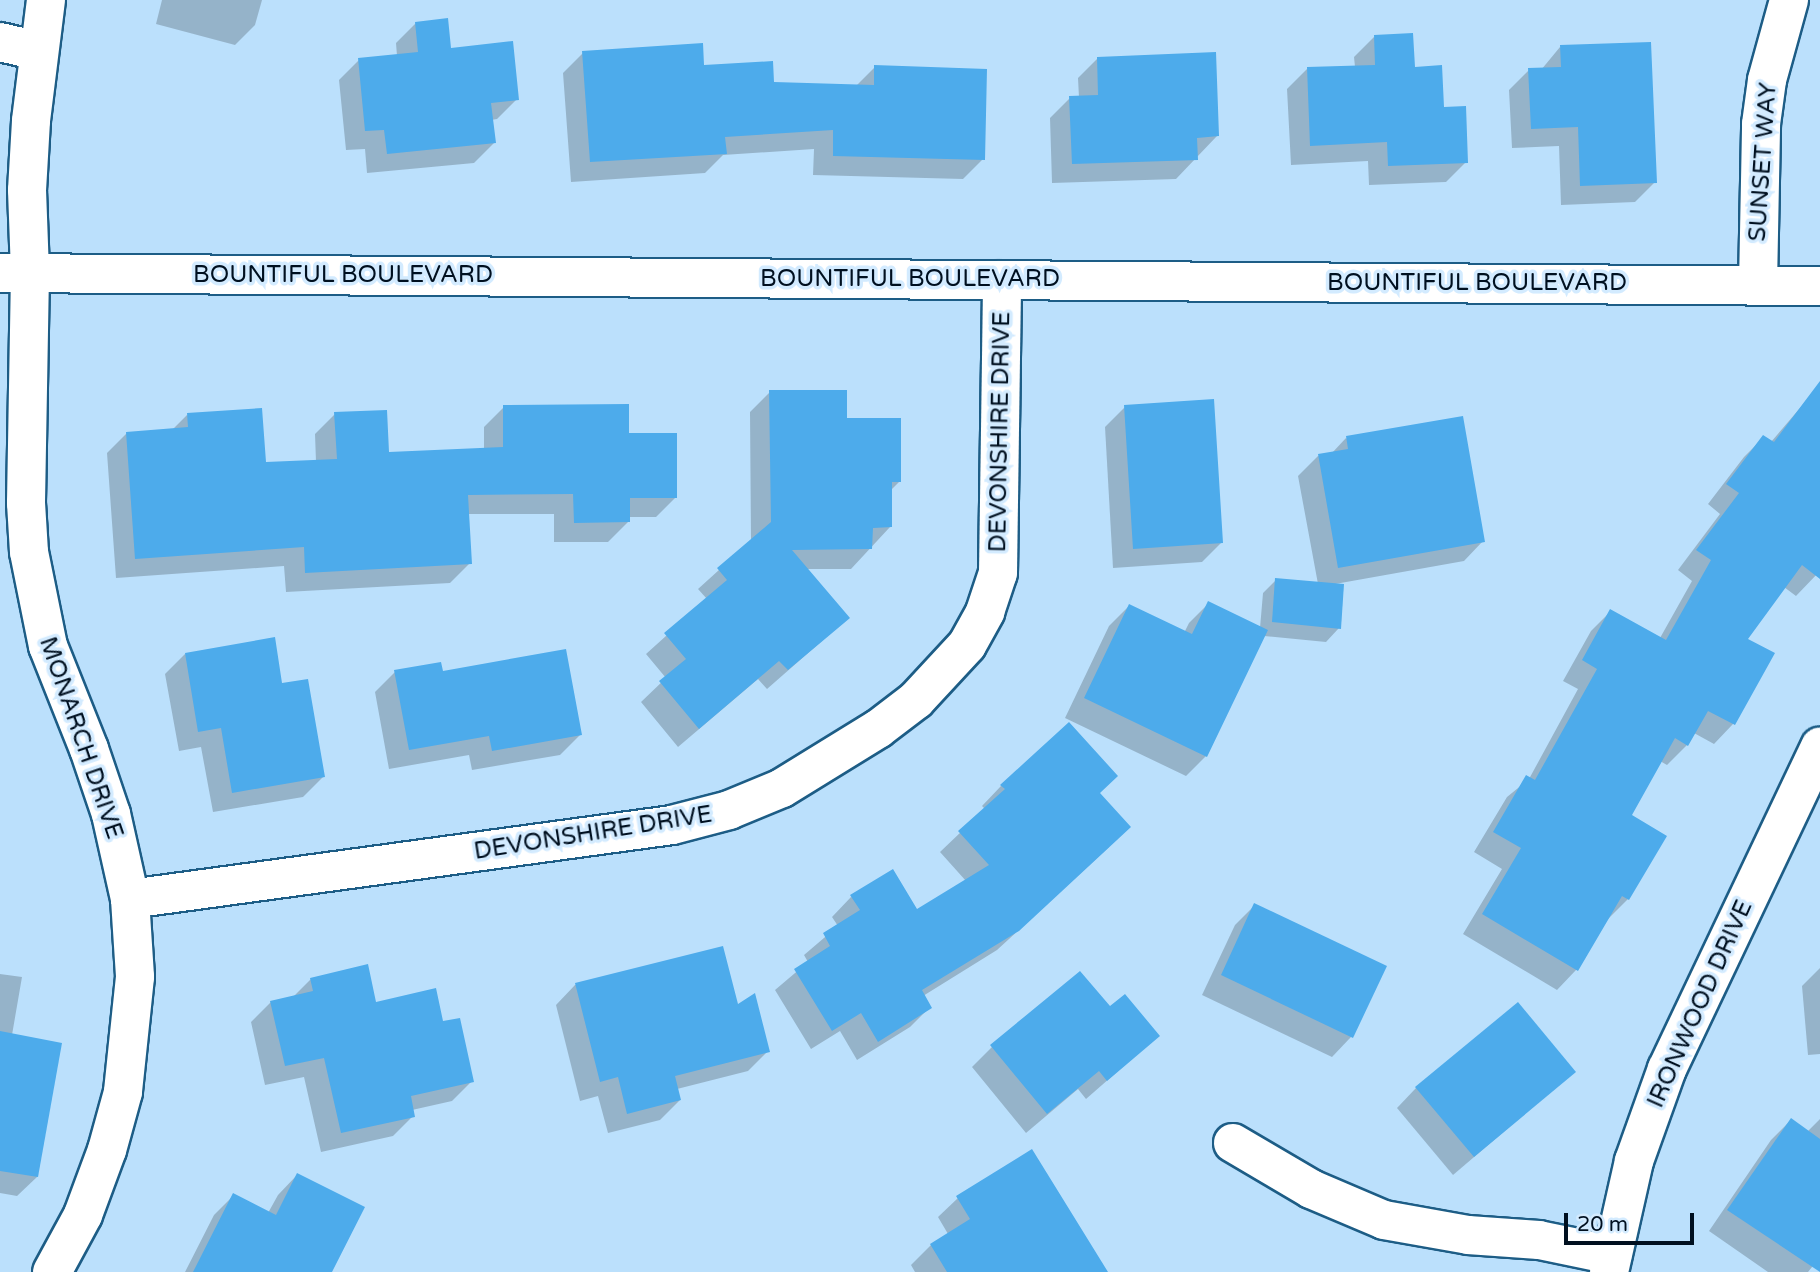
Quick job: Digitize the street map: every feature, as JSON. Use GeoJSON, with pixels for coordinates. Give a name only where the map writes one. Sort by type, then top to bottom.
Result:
{"type":"FeatureCollection","features":[{"type":"Feature","properties":{"kind":"street","name":"MONARCH DRIVE"},"geometry":{"type":"LineString","coordinates":[[46,0],[38,51],[27,190],[15,273],[26,503],[36,598],[48,646],[89,749],[111,814],[130,899],[135,977],[123,1092],[107,1150],[83,1215],[52,1272]]}},
{"type":"Feature","properties":{"kind":"street","name":"SUNSET WAY"},"geometry":{"type":"LineString","coordinates":[[1758,285],[1761,124],[1767,80],[1789,0]]}},
{"type":"Feature","properties":{"kind":"street"},"geometry":{"type":"LineString","coordinates":[[0,42],[38,51]]}},
{"type":"Feature","properties":{"kind":"street","name":"BOUNTIFUL BOULEVARD"},"geometry":{"type":"LineString","coordinates":[[15,273],[1820,286]]}},
{"type":"Feature","properties":{"kind":"street","name":"DEVONSHIRE DRIVE"},"geometry":{"type":"LineString","coordinates":[[130,899],[672,825],[729,810],[782,788],[877,729],[916,700],[967,645],[985,612],[998,573],[1002,279]]}},
{"type":"Feature","properties":{"kind":"street","name":"IRONWOOD DRIVE"},"geometry":{"type":"LineString","coordinates":[[1611,1263],[1634,1161],[1667,1069],[1817,759]]}},
{"type":"Feature","properties":{"kind":"street"},"geometry":{"type":"LineString","coordinates":[[1233,1143],[1311,1189],[1384,1220],[1423,1229],[1539,1240],[1611,1263]]}},
{"type":"Feature","properties":{"kind":"building"},"geometry":{"type":"Polygon","coordinates":[[[448,18],[451,48],[513,41],[519,100],[491,103],[496,143],[387,154],[384,130],[365,131],[358,58],[418,52],[415,22],[448,18]]]}},
{"type":"Feature","properties":{"kind":"building"},"geometry":{"type":"Polygon","coordinates":[[[1413,33],[1415,67],[1442,65],[1444,107],[1466,106],[1468,163],[1388,166],[1387,142],[1310,146],[1307,67],[1375,65],[1374,35],[1413,33]]]}},
{"type":"Feature","properties":{"kind":"building"},"geometry":{"type":"Polygon","coordinates":[[[1651,42],[1657,183],[1580,186],[1578,127],[1531,129],[1528,68],[1561,67],[1560,45],[1651,42]]]}},
{"type":"Feature","properties":{"kind":"building"},"geometry":{"type":"Polygon","coordinates":[[[703,43],[704,65],[773,61],[774,82],[874,85],[874,65],[987,69],[985,160],[833,156],[833,130],[725,137],[727,154],[590,162],[582,51],[703,43]]]}},
{"type":"Feature","properties":{"kind":"building"},"geometry":{"type":"Polygon","coordinates":[[[1216,52],[1219,136],[1197,138],[1198,160],[1072,164],[1069,96],[1098,95],[1097,57],[1216,52]]]}},
{"type":"Feature","properties":{"kind":"building"},"geometry":{"type":"Polygon","coordinates":[[[1820,381],[1820,579],[1802,565],[1748,639],[1775,653],[1735,725],[1708,711],[1688,746],[1675,738],[1632,815],[1667,836],[1629,900],[1622,896],[1578,971],[1482,914],[1521,848],[1493,832],[1526,775],[1535,780],[1597,669],[1582,660],[1610,609],[1666,640],[1711,560],[1696,550],[1739,493],[1726,484],[1763,435],[1774,442],[1820,381]]]}},
{"type":"Feature","properties":{"kind":"building"},"geometry":{"type":"Polygon","coordinates":[[[769,390],[847,390],[847,418],[901,418],[901,482],[892,482],[892,527],[873,528],[872,549],[792,550],[850,618],[788,670],[779,661],[699,729],[659,681],[686,659],[664,633],[727,580],[717,568],[771,522],[769,390]]]}},
{"type":"Feature","properties":{"kind":"building"},"geometry":{"type":"Polygon","coordinates":[[[1214,399],[1223,543],[1133,549],[1124,405],[1214,399]]]}},
{"type":"Feature","properties":{"kind":"building"},"geometry":{"type":"Polygon","coordinates":[[[629,404],[629,433],[677,433],[677,498],[630,498],[630,522],[574,523],[573,494],[468,495],[472,564],[305,573],[304,547],[135,559],[126,432],[188,427],[187,413],[262,408],[266,462],[337,459],[334,412],[387,410],[389,452],[503,447],[503,405],[629,404]]]}},
{"type":"Feature","properties":{"kind":"building"},"geometry":{"type":"Polygon","coordinates":[[[1463,416],[1485,542],[1338,568],[1318,454],[1348,449],[1346,436],[1463,416]]]}},
{"type":"Feature","properties":{"kind":"building"},"geometry":{"type":"Polygon","coordinates":[[[1275,578],[1344,584],[1341,629],[1272,622],[1275,578]]]}},
{"type":"Feature","properties":{"kind":"building"},"geometry":{"type":"Polygon","coordinates":[[[1208,601],[1268,630],[1207,757],[1084,698],[1129,604],[1192,634],[1208,601]]]}},
{"type":"Feature","properties":{"kind":"building"},"geometry":{"type":"Polygon","coordinates":[[[275,637],[282,683],[308,679],[325,777],[232,793],[221,728],[198,732],[185,653],[275,637]]]}},
{"type":"Feature","properties":{"kind":"building"},"geometry":{"type":"Polygon","coordinates":[[[566,649],[582,735],[492,751],[489,736],[409,750],[394,670],[441,662],[443,671],[566,649]]]}},
{"type":"Feature","properties":{"kind":"building"},"geometry":{"type":"Polygon","coordinates":[[[1069,722],[1118,776],[1100,793],[1131,827],[1019,931],[922,990],[932,1008],[878,1042],[861,1013],[832,1031],[794,969],[830,946],[823,933],[860,910],[850,895],[893,869],[917,909],[989,865],[958,831],[1005,789],[1000,785],[1069,722]]]}},
{"type":"Feature","properties":{"kind":"building"},"geometry":{"type":"Polygon","coordinates":[[[1254,903],[1387,966],[1353,1038],[1221,975],[1254,903]]]}},
{"type":"Feature","properties":{"kind":"building"},"geometry":{"type":"Polygon","coordinates":[[[723,946],[738,1004],[755,993],[770,1052],[675,1076],[681,1100],[627,1114],[618,1077],[600,1082],[575,983],[723,946]]]}},
{"type":"Feature","properties":{"kind":"building"},"geometry":{"type":"Polygon","coordinates":[[[368,964],[376,1002],[436,988],[443,1021],[460,1018],[474,1082],[411,1096],[415,1117],[341,1133],[324,1058],[285,1066],[270,1001],[313,991],[310,978],[368,964]]]}},
{"type":"Feature","properties":{"kind":"building"},"geometry":{"type":"Polygon","coordinates":[[[1080,971],[1110,1006],[1125,994],[1160,1036],[1107,1081],[1099,1071],[1047,1114],[990,1045],[1080,971]]]}},
{"type":"Feature","properties":{"kind":"building"},"geometry":{"type":"Polygon","coordinates":[[[1518,1002],[1576,1072],[1474,1157],[1415,1087],[1518,1002]]]}},
{"type":"Feature","properties":{"kind":"building"},"geometry":{"type":"Polygon","coordinates":[[[0,1031],[62,1043],[38,1177],[0,1171],[0,1031]]]}},
{"type":"Feature","properties":{"kind":"building"},"geometry":{"type":"Polygon","coordinates":[[[1791,1118],[1820,1139],[1820,1272],[1727,1210],[1791,1118]]]}},
{"type":"Feature","properties":{"kind":"building"},"geometry":{"type":"Polygon","coordinates":[[[1032,1149],[1108,1272],[947,1272],[930,1244],[970,1219],[956,1196],[1032,1149]]]}},
{"type":"Feature","properties":{"kind":"building"},"geometry":{"type":"Polygon","coordinates":[[[297,1173],[365,1207],[332,1272],[193,1272],[233,1193],[276,1215],[297,1173]]]}}]}
